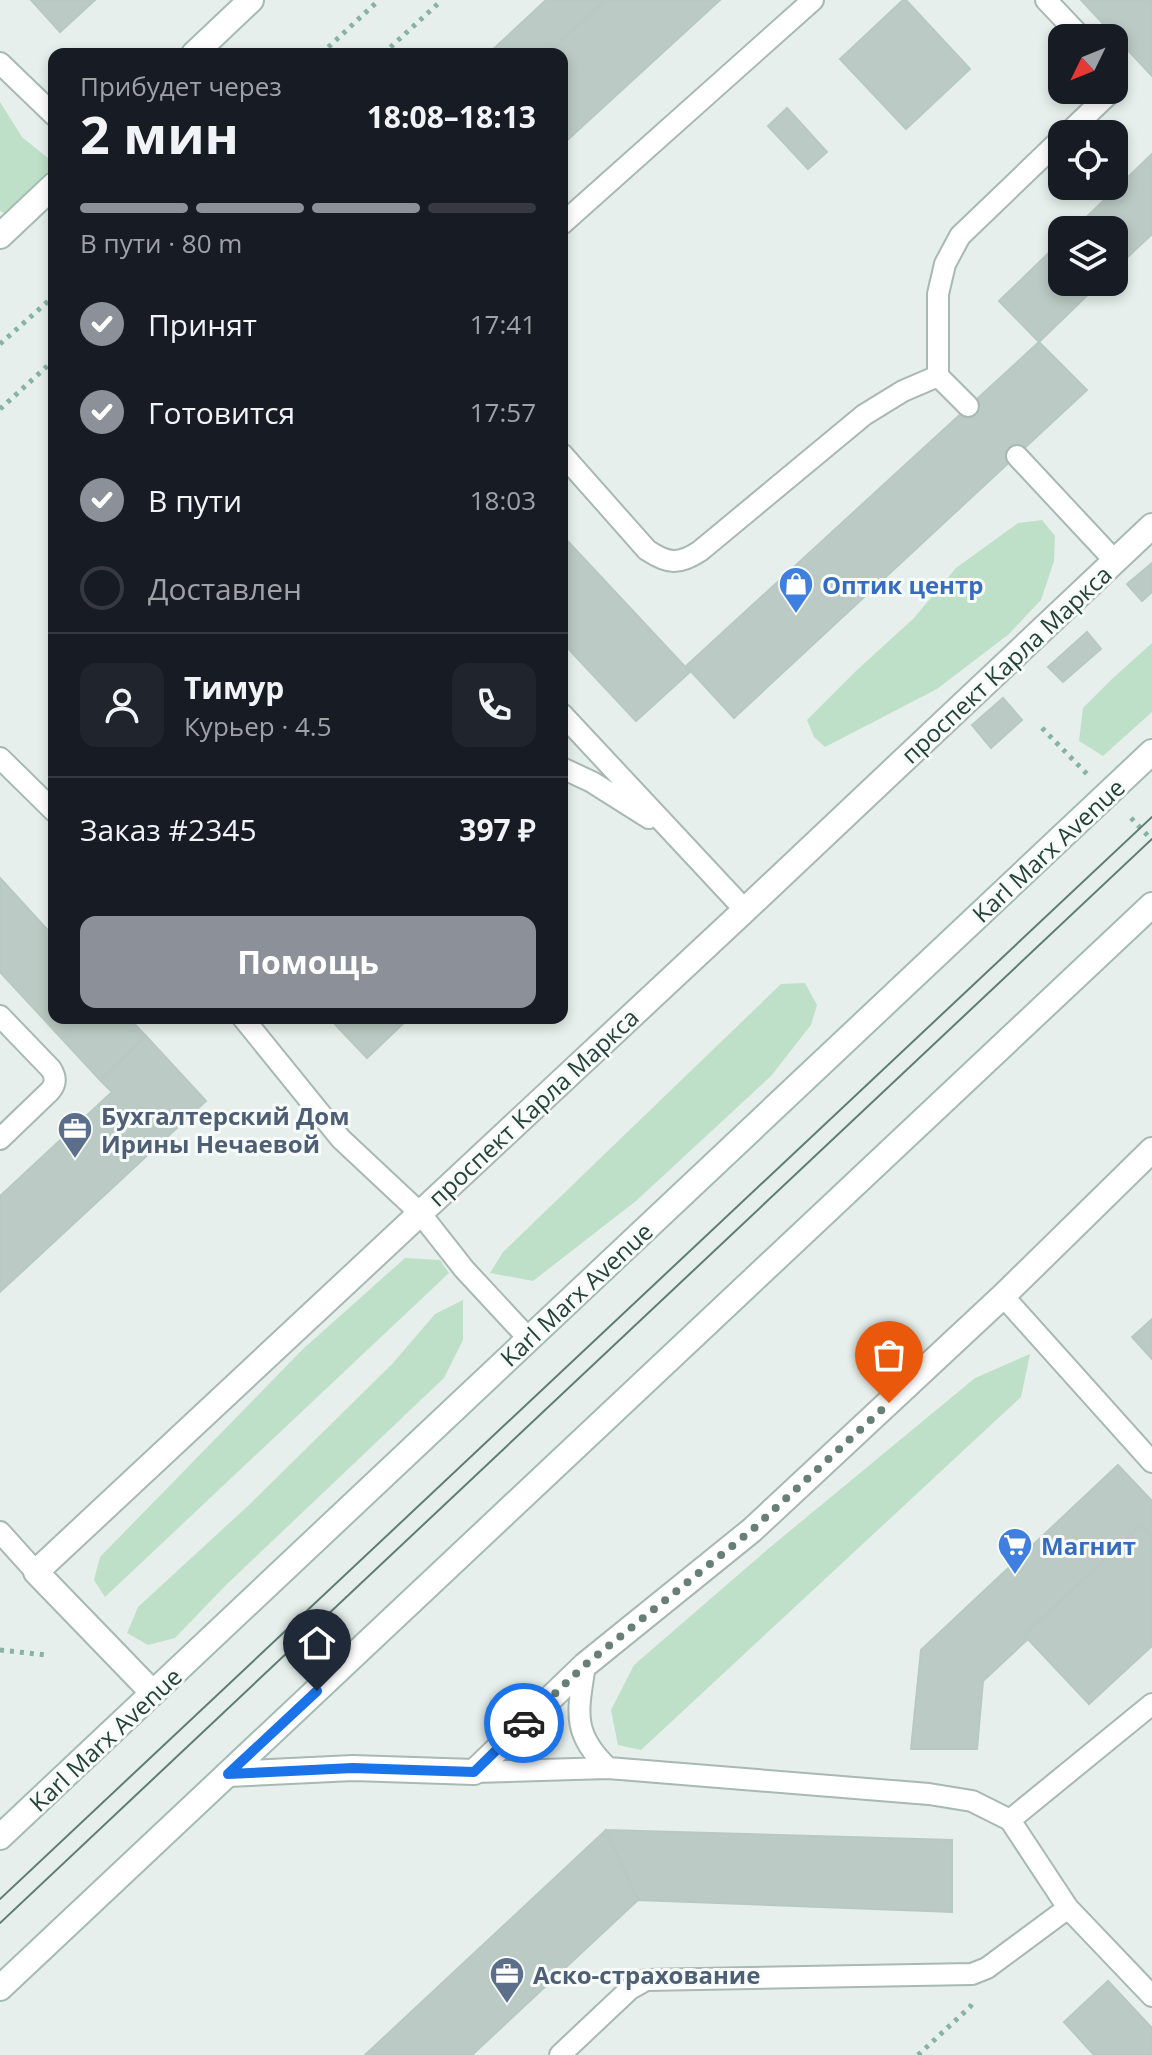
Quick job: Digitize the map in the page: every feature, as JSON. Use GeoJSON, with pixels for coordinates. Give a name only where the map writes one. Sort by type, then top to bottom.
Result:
{"type":"FeatureCollection","features":[{"type":"Feature","properties":{"kind":"main road"},"geometry":{"type":"LineString","coordinates":[[200,48],[251,0]]}},
{"type":"Feature","properties":{"kind":"main road"},"geometry":{"type":"LineString","coordinates":[[0,236],[48,191]]}},
{"type":"Feature","properties":{"kind":"main road","name":"проспект Карла Маркса"},"geometry":{"type":"LineString","coordinates":[[36,1572],[1152,526]]}},
{"type":"Feature","properties":{"kind":"main road","name":"Karl Marx Avenue"},"geometry":{"type":"LineString","coordinates":[[0,1837],[1152,752]]}},
{"type":"Feature","properties":{"kind":"main road"},"geometry":{"type":"LineString","coordinates":[[0,1988],[1152,905]]}},
{"type":"Feature","properties":{"kind":"main road"},"geometry":{"type":"LineString","coordinates":[[228,1774],[353,1768],[474,1772],[585,1665],[752,1530],[1003,1296],[1152,1150]]}},
{"type":"Feature","properties":{"kind":"main road"},"geometry":{"type":"LineString","coordinates":[[36,1572],[153,1693]]}},
{"type":"Feature","properties":{"kind":"lane"},"geometry":{"type":"LineString","coordinates":[[568,219],[813,0]]}},
{"type":"Feature","properties":{"kind":"lane"},"geometry":{"type":"LineString","coordinates":[[1046,0],[1069,24]]}},
{"type":"Feature","properties":{"kind":"lane"},"geometry":{"type":"LineString","coordinates":[[0,63],[48,109]]}},
{"type":"Feature","properties":{"kind":"lane"},"geometry":{"type":"LineString","coordinates":[[1081,120],[1098,104]]}},
{"type":"Feature","properties":{"kind":"lane"},"geometry":{"type":"LineString","coordinates":[[968,406],[938,376],[938,294],[945,264],[960,236],[1048,151]]}},
{"type":"Feature","properties":{"kind":"lane"},"geometry":{"type":"LineString","coordinates":[[568,461],[647,550],[659,558],[674,562],[688,559],[864,415],[903,391],[938,376]]}},
{"type":"Feature","properties":{"kind":"lane"},"geometry":{"type":"LineString","coordinates":[[1017,456],[1115,561]]}},
{"type":"Feature","properties":{"kind":"lane"},"geometry":{"type":"LineString","coordinates":[[568,720],[745,910]]}},
{"type":"Feature","properties":{"kind":"lane"},"geometry":{"type":"LineString","coordinates":[[0,758],[48,805]]}},
{"type":"Feature","properties":{"kind":"lane"},"geometry":{"type":"LineString","coordinates":[[568,771],[592,782],[673,833]]}},
{"type":"Feature","properties":{"kind":"lane"},"geometry":{"type":"LineString","coordinates":[[0,1016],[51,1069],[55,1080],[50,1091],[0,1139]]}},
{"type":"Feature","properties":{"kind":"lane"},"geometry":{"type":"LineString","coordinates":[[249,1026],[341,1139],[420,1213],[464,1269],[529,1339]]}},
{"type":"Feature","properties":{"kind":"lane"},"geometry":{"type":"LineString","coordinates":[[1003,1296],[1152,1462]]}},
{"type":"Feature","properties":{"kind":"lane"},"geometry":{"type":"LineString","coordinates":[[0,1532],[36,1572]]}},
{"type":"Feature","properties":{"kind":"lane"},"geometry":{"type":"LineString","coordinates":[[585,1665],[579,1726],[594,1755],[608,1768]]}},
{"type":"Feature","properties":{"kind":"lane"},"geometry":{"type":"LineString","coordinates":[[1010,1820],[1152,1704]]}},
{"type":"Feature","properties":{"kind":"lane"},"geometry":{"type":"LineString","coordinates":[[474,1772],[608,1768],[929,1794],[972,1801],[1010,1820],[1068,1908],[1152,1996]]}},
{"type":"Feature","properties":{"kind":"lane"},"geometry":{"type":"LineString","coordinates":[[560,2055],[630,1989],[646,1980],[972,1974],[987,1968],[1068,1908]]}},
{"type":"Feature","properties":{"kind":"path"},"geometry":{"type":"LineString","coordinates":[[327,48],[379,0]]}},
{"type":"Feature","properties":{"kind":"path"},"geometry":{"type":"LineString","coordinates":[[390,48],[442,0]]}},
{"type":"Feature","properties":{"kind":"path"},"geometry":{"type":"LineString","coordinates":[[0,344],[48,301]]}},
{"type":"Feature","properties":{"kind":"path"},"geometry":{"type":"LineString","coordinates":[[0,409],[48,365]]}},
{"type":"Feature","properties":{"kind":"path"},"geometry":{"type":"LineString","coordinates":[[1042,728],[1087,774]]}},
{"type":"Feature","properties":{"kind":"path"},"geometry":{"type":"LineString","coordinates":[[1131,818],[1152,840]]}},
{"type":"Feature","properties":{"kind":"path"},"geometry":{"type":"LineString","coordinates":[[0,1650],[46,1655]]}},
{"type":"Feature","properties":{"kind":"path"},"geometry":{"type":"LineString","coordinates":[[918,2055],[970,2007],[987,1968]]}},
{"type":"Feature","properties":{"kind":"green space"},"geometry":{"type":"Polygon","coordinates":[[[0,102],[22,137],[48,158],[48,184],[8,215],[0,211],[0,102]]]}},
{"type":"Feature","properties":{"kind":"green space"},"geometry":{"type":"Polygon","coordinates":[[[1042,520],[1055,536],[1054,561],[1041,600],[1009,634],[937,689],[825,747],[814,737],[807,720],[914,618],[956,568],[1018,523],[1042,520]]]}},
{"type":"Feature","properties":{"kind":"green space"},"geometry":{"type":"Polygon","coordinates":[[[1152,643],[1152,712],[1103,756],[1079,741],[1083,708],[1152,643]]]}},
{"type":"Feature","properties":{"kind":"green space"},"geometry":{"type":"Polygon","coordinates":[[[805,983],[817,1005],[811,1025],[771,1076],[636,1201],[533,1281],[490,1273],[503,1252],[781,984],[805,983]]]}},
{"type":"Feature","properties":{"kind":"green space"},"geometry":{"type":"Polygon","coordinates":[[[405,1258],[440,1260],[449,1273],[105,1597],[94,1580],[100,1557],[303,1349],[405,1258]]]}},
{"type":"Feature","properties":{"kind":"green space"},"geometry":{"type":"Polygon","coordinates":[[[463,1300],[463,1340],[444,1378],[226,1585],[175,1638],[148,1645],[127,1633],[138,1607],[250,1504],[393,1363],[435,1314],[463,1300]]]}},
{"type":"Feature","properties":{"kind":"green space"},"geometry":{"type":"Polygon","coordinates":[[[1030,1354],[1021,1397],[641,1750],[618,1745],[611,1710],[634,1665],[768,1549],[975,1378],[1030,1354]]]}},
{"type":"Feature","properties":{"kind":"building"},"geometry":{"type":"Polygon","coordinates":[[[31,0],[95,0],[60,32],[31,0]]]}},
{"type":"Feature","properties":{"kind":"building"},"geometry":{"type":"Polygon","coordinates":[[[546,0],[606,0],[553,48],[494,48],[546,0]]]}},
{"type":"Feature","properties":{"kind":"building"},"geometry":{"type":"Polygon","coordinates":[[[606,0],[720,0],[568,139],[568,48],[553,48],[606,0]]]}},
{"type":"Feature","properties":{"kind":"building"},"geometry":{"type":"Polygon","coordinates":[[[903,0],[970,69],[906,129],[840,59],[903,0]]]}},
{"type":"Feature","properties":{"kind":"building"},"geometry":{"type":"Polygon","coordinates":[[[1081,0],[1152,0],[1152,76],[1128,50],[1128,24],[1103,24],[1081,0]]]}},
{"type":"Feature","properties":{"kind":"building"},"geometry":{"type":"Polygon","coordinates":[[[787,108],[827,152],[808,169],[768,126],[787,108]]]}},
{"type":"Feature","properties":{"kind":"building"},"geometry":{"type":"Polygon","coordinates":[[[1152,154],[1152,234],[1128,257],[1128,216],[1088,216],[1104,200],[1128,200],[1128,177],[1152,154]]]}},
{"type":"Feature","properties":{"kind":"building"},"geometry":{"type":"Polygon","coordinates":[[[1048,254],[1048,296],[1087,296],[1039,342],[999,301],[1048,254]]]}},
{"type":"Feature","properties":{"kind":"building"},"geometry":{"type":"Polygon","coordinates":[[[1039,342],[1087,390],[734,718],[686,666],[1039,342]]]}},
{"type":"Feature","properties":{"kind":"building"},"geometry":{"type":"Polygon","coordinates":[[[568,541],[690,672],[636,721],[568,648],[568,541]]]}},
{"type":"Feature","properties":{"kind":"building"},"geometry":{"type":"Polygon","coordinates":[[[1152,563],[1152,592],[1142,601],[1127,584],[1152,563]]]}},
{"type":"Feature","properties":{"kind":"building"},"geometry":{"type":"Polygon","coordinates":[[[1087,632],[1101,649],[1063,682],[1048,667],[1087,632]]]}},
{"type":"Feature","properties":{"kind":"building"},"geometry":{"type":"Polygon","coordinates":[[[1003,698],[1022,720],[991,748],[972,725],[1003,698]]]}},
{"type":"Feature","properties":{"kind":"building"},"geometry":{"type":"Polygon","coordinates":[[[0,878],[48,930],[48,1024],[0,972],[0,878]]]}},
{"type":"Feature","properties":{"kind":"building"},"geometry":{"type":"Polygon","coordinates":[[[48,1024],[135,1024],[146,1036],[100,1080],[48,1024]]]}},
{"type":"Feature","properties":{"kind":"building"},"geometry":{"type":"Polygon","coordinates":[[[335,1024],[403,1024],[367,1058],[335,1024]]]}},
{"type":"Feature","properties":{"kind":"building"},"geometry":{"type":"Polygon","coordinates":[[[146,1036],[206,1101],[0,1292],[0,1196],[112,1092],[100,1080],[146,1036]]]}},
{"type":"Feature","properties":{"kind":"building"},"geometry":{"type":"Polygon","coordinates":[[[1152,1319],[1152,1359],[1132,1337],[1152,1319]]]}},
{"type":"Feature","properties":{"kind":"building"},"geometry":{"type":"Polygon","coordinates":[[[1118,1465],[1152,1501],[1152,1537],[1141,1525],[1024,1635],[1028,1639],[983,1681],[977,1749],[911,1749],[921,1650],[1118,1465]]]}},
{"type":"Feature","properties":{"kind":"building"},"geometry":{"type":"Polygon","coordinates":[[[1141,1525],[1152,1537],[1152,1646],[1089,1704],[1024,1635],[1141,1525]]]}},
{"type":"Feature","properties":{"kind":"building"},"geometry":{"type":"Polygon","coordinates":[[[606,1830],[952,1840],[952,1912],[638,1900],[606,1830]]]}},
{"type":"Feature","properties":{"kind":"building"},"geometry":{"type":"Polygon","coordinates":[[[606,1830],[638,1900],[472,2055],[365,2055],[606,1830]]]}},
{"type":"Feature","properties":{"kind":"building"},"geometry":{"type":"Polygon","coordinates":[[[1108,1981],[1152,2028],[1152,2055],[1094,2055],[1064,2022],[1108,1981]]]}},
{"type":"Feature","properties":{"kind":"tram line"},"geometry":{"type":"LineString","coordinates":[[0,1899],[1152,817]]}},
{"type":"Feature","properties":{"kind":"tram line"},"geometry":{"type":"LineString","coordinates":[[0,1923],[1152,839]]}},
{"type":"Feature","properties":{"kind":"way so far"},"geometry":{"type":"LineString","coordinates":[[524,1723],[585,1665],[752,1530],[889,1403]]}},
{"type":"Feature","properties":{"kind":"place","name":"Оптик центр"},"geometry":{"type":"Point","coordinates":[796,615]}},
{"type":"Feature","properties":{"kind":"place","name":"Бухгалтерский Дом Ирины Нечаевой"},"geometry":{"type":"Point","coordinates":[75,1160]}},
{"type":"Feature","properties":{"kind":"place","name":"Магнит"},"geometry":{"type":"Point","coordinates":[1015,1576]}},
{"type":"Feature","properties":{"kind":"place","name":"Аско-страхование"},"geometry":{"type":"Point","coordinates":[507,2005]}},
{"type":"Feature","properties":{"kind":"route"},"geometry":{"type":"LineString","coordinates":[[317,1691],[228,1774],[353,1768],[474,1772],[524,1723]]}}]}
